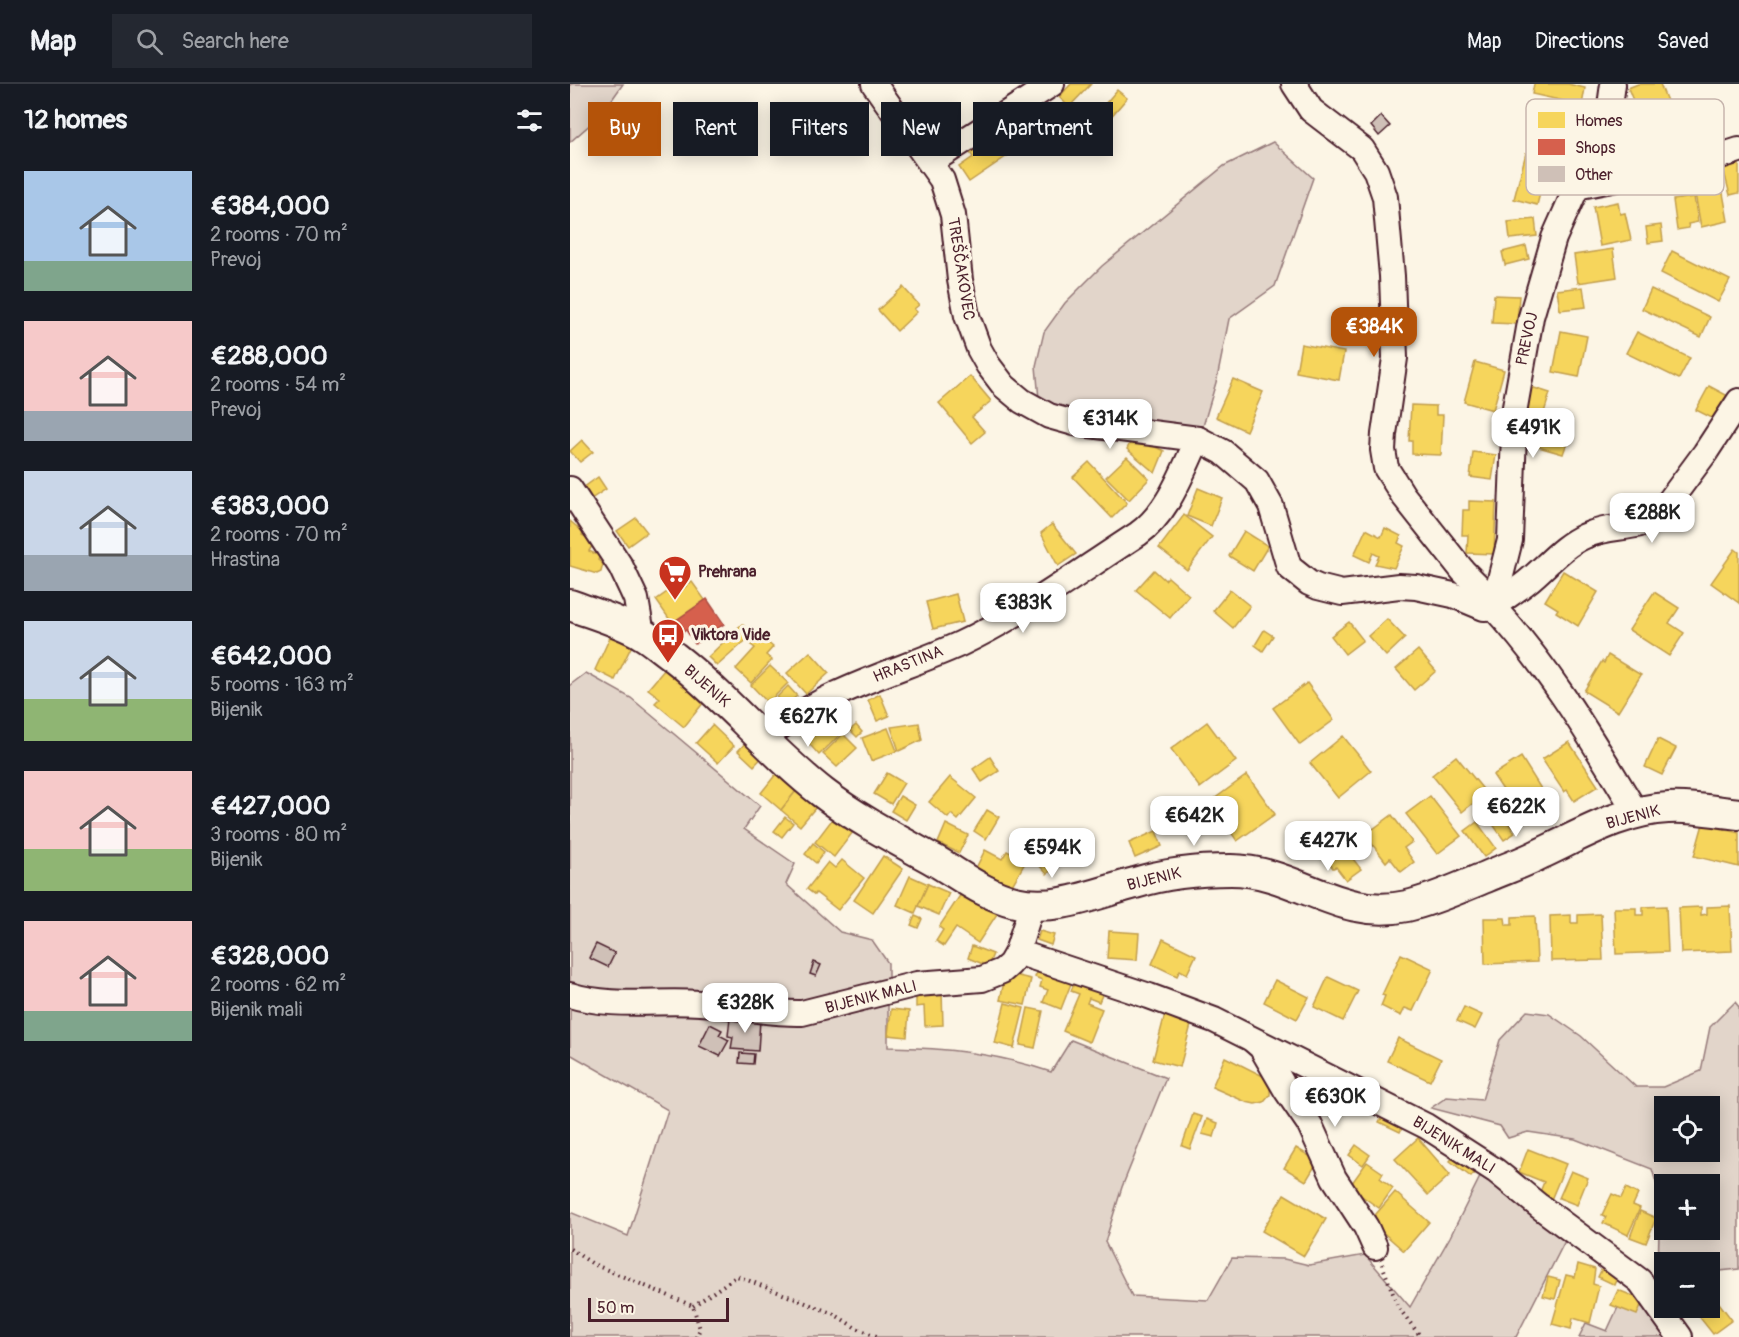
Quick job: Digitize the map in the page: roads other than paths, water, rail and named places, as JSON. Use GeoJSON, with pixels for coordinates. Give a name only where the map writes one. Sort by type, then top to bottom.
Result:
{"type":"FeatureCollection","features":[{"type":"Feature","properties":{"kind":"main road","name":"BIJENIK"},"geometry":{"type":"LineString","coordinates":[[570,605],[642,634],[709,686],[823,793],[851,813],[988,892],[1013,902],[1032,905],[1093,896],[1137,882],[1188,871],[1242,870],[1279,879],[1359,908],[1389,909],[1446,893],[1540,855],[1579,834],[1637,814],[1660,808],[1684,807],[1739,814]]}},
{"type":"Feature","properties":{"kind":"street","name":"TREŠČAKOVEC"},"geometry":{"type":"LineString","coordinates":[[874,84],[942,180],[949,198],[963,298],[972,332],[988,365],[1004,387],[1022,401],[1049,416],[1074,423],[1198,439],[1223,452],[1257,481],[1271,507],[1290,567],[1309,583],[1342,593],[1399,586],[1416,587],[1453,595],[1484,608],[1493,607]]}},
{"type":"Feature","properties":{"kind":"street"},"geometry":{"type":"LineString","coordinates":[[931,162],[1052,84]]}},
{"type":"Feature","properties":{"kind":"street"},"geometry":{"type":"LineString","coordinates":[[1294,84],[1311,110],[1362,149],[1376,171],[1385,197],[1391,256],[1395,358],[1384,434],[1383,450],[1386,468],[1403,495],[1463,571],[1484,592],[1493,607],[1514,629],[1557,686],[1637,814]]}},
{"type":"Feature","properties":{"kind":"street","name":"PREVOJ"},"geometry":{"type":"LineString","coordinates":[[1611,99],[1613,84]]}},
{"type":"Feature","properties":{"kind":"street"},"geometry":{"type":"LineString","coordinates":[[1724,155],[1739,150]]}},
{"type":"Feature","properties":{"kind":"street","name":"PREVOJ"},"geometry":{"type":"LineString","coordinates":[[1493,607],[1510,540],[1515,406],[1525,346],[1544,266],[1572,195]]}},
{"type":"Feature","properties":{"kind":"street"},"geometry":{"type":"LineString","coordinates":[[1493,607],[1528,582],[1575,541],[1588,534],[1645,524],[1657,518],[1706,453],[1739,401]]}},
{"type":"Feature","properties":{"kind":"street","name":"HRASTINA"},"geometry":{"type":"LineString","coordinates":[[763,738],[789,720],[837,694],[961,643],[1000,622],[1064,584],[1144,530],[1164,507],[1198,439]]}},
{"type":"Feature","properties":{"kind":"street"},"geometry":{"type":"LineString","coordinates":[[570,489],[621,567],[636,599],[642,634]]}},
{"type":"Feature","properties":{"kind":"street","name":"BIJENIK MALI"},"geometry":{"type":"LineString","coordinates":[[570,995],[590,1000],[700,1003],[784,1014],[802,1013],[917,984],[982,979],[1002,971],[1010,964],[1017,952],[1032,905]]}},
{"type":"Feature","properties":{"kind":"street","name":"BIJENIK MALI"},"geometry":{"type":"LineString","coordinates":[[1017,952],[1214,1020],[1426,1126],[1496,1171],[1640,1281],[1680,1337]]}},
{"type":"Feature","properties":{"kind":"street"},"geometry":{"type":"LineString","coordinates":[[1251,1038],[1261,1047],[1310,1125],[1334,1178],[1366,1227],[1375,1247]]}},
{"type":"Feature","properties":{"kind":"place","name":"Prehrana"},"geometry":{"type":"Point","coordinates":[675,601]}},
{"type":"Feature","properties":{"kind":"place","name":"Viktora Vide"},"geometry":{"type":"Point","coordinates":[668,664]}}]}
